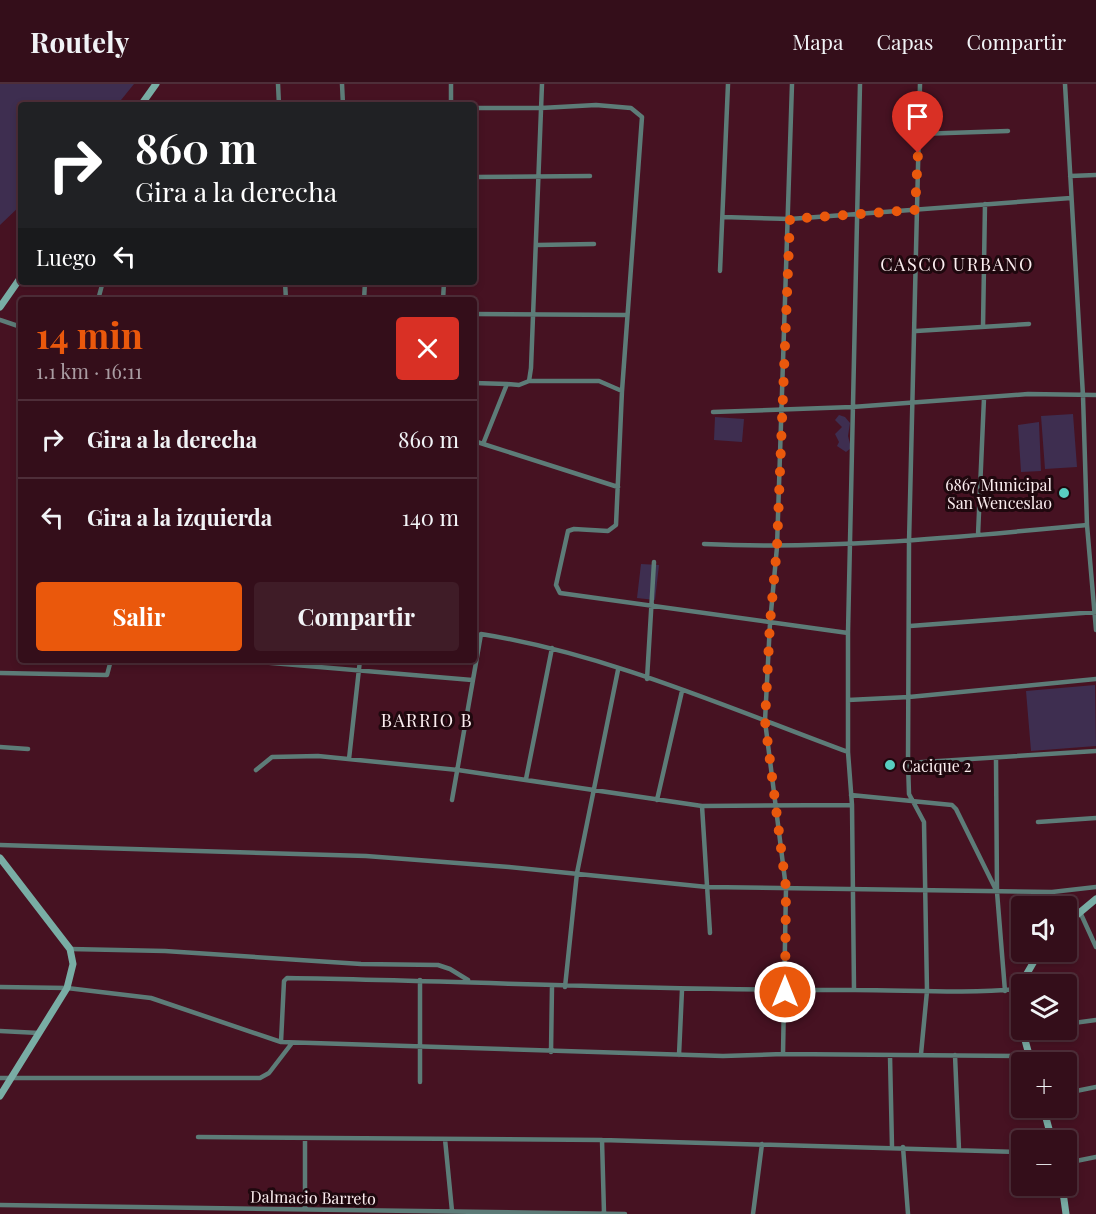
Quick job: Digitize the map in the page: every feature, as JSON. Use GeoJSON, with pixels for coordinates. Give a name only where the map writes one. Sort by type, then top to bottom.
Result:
{"type":"FeatureCollection","features":[{"type":"Feature","properties":{"kind":"main road"},"geometry":{"type":"LineString","coordinates":[[143,102],[156,84]]}},
{"type":"Feature","properties":{"kind":"main road"},"geometry":{"type":"LineString","coordinates":[[0,308],[18,281]]}},
{"type":"Feature","properties":{"kind":"main road"},"geometry":{"type":"LineString","coordinates":[[0,858],[70,949],[73,964],[67,988],[0,1096]]}},
{"type":"Feature","properties":{"kind":"main road"},"geometry":{"type":"LineString","coordinates":[[1077,915],[1096,899]]}},
{"type":"Feature","properties":{"kind":"main road"},"geometry":{"type":"LineString","coordinates":[[1064,1196],[1066,1214]]}},
{"type":"Feature","properties":{"kind":"street"},"geometry":{"type":"LineString","coordinates":[[278,84],[279,102]]}},
{"type":"Feature","properties":{"kind":"street"},"geometry":{"type":"LineString","coordinates":[[342,84],[343,102]]}},
{"type":"Feature","properties":{"kind":"street"},"geometry":{"type":"LineString","coordinates":[[450,102],[451,84]]}},
{"type":"Feature","properties":{"kind":"street"},"geometry":{"type":"LineString","coordinates":[[529,381],[535,315],[542,84]]}},
{"type":"Feature","properties":{"kind":"street"},"geometry":{"type":"LineString","coordinates":[[720,271],[728,84]]}},
{"type":"Feature","properties":{"kind":"street"},"geometry":{"type":"LineString","coordinates":[[783,1054],[786,888],[765,721],[777,547],[783,410],[792,84]]}},
{"type":"Feature","properties":{"kind":"street"},"geometry":{"type":"LineString","coordinates":[[854,990],[852,805],[848,752],[848,633],[860,84]]}},
{"type":"Feature","properties":{"kind":"street"},"geometry":{"type":"LineString","coordinates":[[920,84],[915,210],[916,331],[909,543],[908,763],[909,794],[924,822],[927,991],[921,1054]]}},
{"type":"Feature","properties":{"kind":"street"},"geometry":{"type":"LineString","coordinates":[[1065,84],[1083,396],[1087,525],[1096,630]]}},
{"type":"Feature","properties":{"kind":"street"},"geometry":{"type":"LineString","coordinates":[[477,108],[596,105],[631,108],[642,117],[622,391],[616,525],[612,529],[574,529],[566,535],[561,571],[556,585],[562,594],[848,633]]}},
{"type":"Feature","properties":{"kind":"street"},"geometry":{"type":"LineString","coordinates":[[918,134],[1008,131]]}},
{"type":"Feature","properties":{"kind":"street"},"geometry":{"type":"LineString","coordinates":[[1070,176],[1096,175]]}},
{"type":"Feature","properties":{"kind":"street"},"geometry":{"type":"LineString","coordinates":[[477,177],[590,176]]}},
{"type":"Feature","properties":{"kind":"street"},"geometry":{"type":"LineString","coordinates":[[723,218],[790,219],[1071,198]]}},
{"type":"Feature","properties":{"kind":"street"},"geometry":{"type":"LineString","coordinates":[[983,327],[985,204]]}},
{"type":"Feature","properties":{"kind":"street"},"geometry":{"type":"LineString","coordinates":[[537,245],[594,244]]}},
{"type":"Feature","properties":{"kind":"street"},"geometry":{"type":"LineString","coordinates":[[99,297],[102,285]]}},
{"type":"Feature","properties":{"kind":"street"},"geometry":{"type":"LineString","coordinates":[[477,314],[627,315]]}},
{"type":"Feature","properties":{"kind":"street"},"geometry":{"type":"LineString","coordinates":[[0,320],[18,326]]}},
{"type":"Feature","properties":{"kind":"street"},"geometry":{"type":"LineString","coordinates":[[916,331],[1029,324]]}},
{"type":"Feature","properties":{"kind":"street"},"geometry":{"type":"LineString","coordinates":[[477,383],[519,385],[529,381],[599,381],[622,391]]}},
{"type":"Feature","properties":{"kind":"street"},"geometry":{"type":"LineString","coordinates":[[483,444],[507,384]]}},
{"type":"Feature","properties":{"kind":"street"},"geometry":{"type":"LineString","coordinates":[[713,412],[852,407],[1028,394],[1096,395]]}},
{"type":"Feature","properties":{"kind":"street"},"geometry":{"type":"LineString","coordinates":[[978,536],[984,398]]}},
{"type":"Feature","properties":{"kind":"street"},"geometry":{"type":"LineString","coordinates":[[477,442],[618,487]]}},
{"type":"Feature","properties":{"kind":"street"},"geometry":{"type":"LineString","coordinates":[[704,544],[777,547],[850,546],[909,543],[1087,525]]}},
{"type":"Feature","properties":{"kind":"street"},"geometry":{"type":"LineString","coordinates":[[647,679],[654,562]]}},
{"type":"Feature","properties":{"kind":"street"},"geometry":{"type":"LineString","coordinates":[[910,626],[1095,612]]}},
{"type":"Feature","properties":{"kind":"street"},"geometry":{"type":"LineString","coordinates":[[477,657],[482,634],[552,648],[682,691],[848,752]]}},
{"type":"Feature","properties":{"kind":"street"},"geometry":{"type":"LineString","coordinates":[[526,779],[552,648]]}},
{"type":"Feature","properties":{"kind":"street"},"geometry":{"type":"LineString","coordinates":[[0,673],[107,675],[110,663]]}},
{"type":"Feature","properties":{"kind":"street"},"geometry":{"type":"LineString","coordinates":[[269,663],[472,680]]}},
{"type":"Feature","properties":{"kind":"street"},"geometry":{"type":"LineString","coordinates":[[349,759],[360,663]]}},
{"type":"Feature","properties":{"kind":"street"},"geometry":{"type":"LineString","coordinates":[[452,800],[476,663]]}},
{"type":"Feature","properties":{"kind":"street"},"geometry":{"type":"LineString","coordinates":[[565,987],[577,873],[618,670]]}},
{"type":"Feature","properties":{"kind":"street"},"geometry":{"type":"LineString","coordinates":[[848,700],[909,697],[1096,679]]}},
{"type":"Feature","properties":{"kind":"street"},"geometry":{"type":"LineString","coordinates":[[657,800],[682,691]]}},
{"type":"Feature","properties":{"kind":"street"},"geometry":{"type":"LineString","coordinates":[[0,747],[28,749]]}},
{"type":"Feature","properties":{"kind":"street"},"geometry":{"type":"LineString","coordinates":[[908,763],[1096,751]]}},
{"type":"Feature","properties":{"kind":"street"},"geometry":{"type":"LineString","coordinates":[[256,770],[266,760],[280,756],[318,756],[458,770],[702,806],[852,805]]}},
{"type":"Feature","properties":{"kind":"street"},"geometry":{"type":"LineString","coordinates":[[996,758],[997,892],[1005,991]]}},
{"type":"Feature","properties":{"kind":"street"},"geometry":{"type":"LineString","coordinates":[[851,795],[952,805],[997,892]]}},
{"type":"Feature","properties":{"kind":"street"},"geometry":{"type":"LineString","coordinates":[[702,806],[710,933]]}},
{"type":"Feature","properties":{"kind":"street"},"geometry":{"type":"LineString","coordinates":[[1038,822],[1096,818]]}},
{"type":"Feature","properties":{"kind":"street"},"geometry":{"type":"LineString","coordinates":[[0,845],[366,856],[577,873],[707,887],[1052,892],[1096,887]]}},
{"type":"Feature","properties":{"kind":"street"},"geometry":{"type":"LineString","coordinates":[[1080,912],[1096,947]]}},
{"type":"Feature","properties":{"kind":"street"},"geometry":{"type":"LineString","coordinates":[[70,949],[165,951],[361,964],[438,965],[468,980]]}},
{"type":"Feature","properties":{"kind":"street"},"geometry":{"type":"LineString","coordinates":[[281,1042],[287,978],[468,980],[565,987],[785,992],[1011,991]]}},
{"type":"Feature","properties":{"kind":"street"},"geometry":{"type":"LineString","coordinates":[[420,980],[420,1082]]}},
{"type":"Feature","properties":{"kind":"street"},"geometry":{"type":"LineString","coordinates":[[551,1052],[552,986]]}},
{"type":"Feature","properties":{"kind":"street"},"geometry":{"type":"LineString","coordinates":[[0,987],[67,988],[151,998],[281,1042],[291,1043],[679,1055],[890,1056],[921,1054],[1011,1058]]}},
{"type":"Feature","properties":{"kind":"street"},"geometry":{"type":"LineString","coordinates":[[679,1055],[682,990]]}},
{"type":"Feature","properties":{"kind":"street"},"geometry":{"type":"LineString","coordinates":[[1077,1023],[1096,1020]]}},
{"type":"Feature","properties":{"kind":"street"},"geometry":{"type":"LineString","coordinates":[[0,1032],[39,1033]]}},
{"type":"Feature","properties":{"kind":"street"},"geometry":{"type":"LineString","coordinates":[[0,1078],[260,1078],[269,1073],[291,1043]]}},
{"type":"Feature","properties":{"kind":"street"},"geometry":{"type":"LineString","coordinates":[[955,1055],[959,1150]]}},
{"type":"Feature","properties":{"kind":"street"},"geometry":{"type":"LineString","coordinates":[[890,1056],[892,1147]]}},
{"type":"Feature","properties":{"kind":"street"},"geometry":{"type":"LineString","coordinates":[[1077,1091],[1096,1087]]}},
{"type":"Feature","properties":{"kind":"street"},"geometry":{"type":"LineString","coordinates":[[198,1137],[602,1140],[1011,1152]]}},
{"type":"Feature","properties":{"kind":"street"},"geometry":{"type":"LineString","coordinates":[[305,1137],[305,1209]]}},
{"type":"Feature","properties":{"kind":"street"},"geometry":{"type":"LineString","coordinates":[[445,1139],[452,1211]]}},
{"type":"Feature","properties":{"kind":"street"},"geometry":{"type":"LineString","coordinates":[[602,1140],[604,1213]]}},
{"type":"Feature","properties":{"kind":"street"},"geometry":{"type":"LineString","coordinates":[[753,1214],[762,1144]]}},
{"type":"Feature","properties":{"kind":"street"},"geometry":{"type":"LineString","coordinates":[[903,1147],[908,1214]]}},
{"type":"Feature","properties":{"kind":"street"},"geometry":{"type":"LineString","coordinates":[[1077,1161],[1096,1157]]}},
{"type":"Feature","properties":{"kind":"street","name":"Dalmacio Barreto"},"geometry":{"type":"LineString","coordinates":[[0,1205],[625,1214]]}},
{"type":"Feature","properties":{"kind":"shaded area"},"geometry":{"type":"Polygon","coordinates":[[[0,84],[134,84],[119,102],[18,102],[18,208],[0,225],[0,84]]]}},
{"type":"Feature","properties":{"kind":"shaded area"},"geometry":{"type":"Polygon","coordinates":[[[1073,414],[1077,467],[1045,469],[1041,416],[1073,414]]]}},
{"type":"Feature","properties":{"kind":"shaded area"},"geometry":{"type":"Polygon","coordinates":[[[839,415],[845,417],[850,423],[848,436],[851,448],[846,452],[837,446],[839,442],[835,434],[842,427],[835,420],[839,415]]]}},
{"type":"Feature","properties":{"kind":"shaded area"},"geometry":{"type":"Polygon","coordinates":[[[715,417],[744,419],[742,442],[714,440],[715,417]]]}},
{"type":"Feature","properties":{"kind":"shaded area"},"geometry":{"type":"Polygon","coordinates":[[[1039,422],[1041,471],[1021,472],[1018,425],[1039,422]]]}},
{"type":"Feature","properties":{"kind":"shaded area"},"geometry":{"type":"Polygon","coordinates":[[[641,564],[659,565],[655,600],[637,598],[641,564]]]}},
{"type":"Feature","properties":{"kind":"shaded area"},"geometry":{"type":"Polygon","coordinates":[[[1095,685],[1096,746],[1031,751],[1026,691],[1095,685]]]}},
{"type":"Feature","properties":{"kind":"place","name":"6867 Municipal San Wenceslao"},"geometry":{"type":"Point","coordinates":[1064,493]}},
{"type":"Feature","properties":{"kind":"place","name":"Cacique 2"},"geometry":{"type":"Point","coordinates":[890,765]}},
{"type":"Feature","properties":{"kind":"district","name":"CASCO URBANO"},"geometry":{"type":"Point","coordinates":[957,264]}},
{"type":"Feature","properties":{"kind":"district","name":"BARRIO B"},"geometry":{"type":"Point","coordinates":[427,720]}},
{"type":"Feature","properties":{"kind":"route"},"geometry":{"type":"LineString","coordinates":[[785,992],[786,888],[765,721],[777,547],[790,219],[915,210],[918,153]]}}]}
